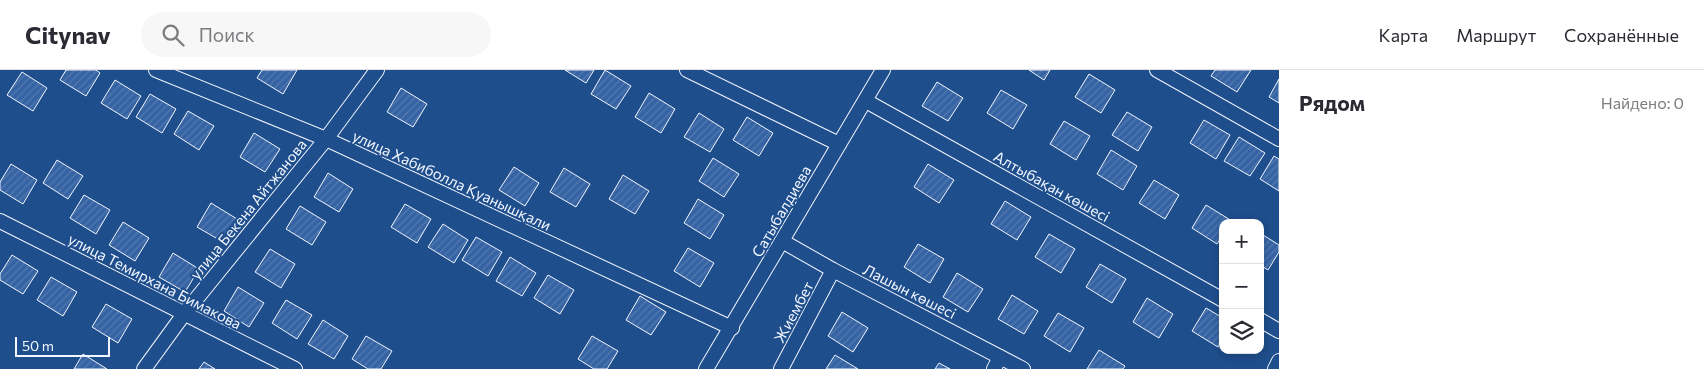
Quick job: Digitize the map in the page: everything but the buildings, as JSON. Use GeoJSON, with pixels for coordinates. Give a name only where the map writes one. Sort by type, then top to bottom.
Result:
{"type":"FeatureCollection","features":[{"type":"Feature","properties":{"kind":"street","name":"улица Хабиболла Қуанышқали"},"geometry":{"type":"LineString","coordinates":[[156,70],[326,139],[732,328]]}},
{"type":"Feature","properties":{"kind":"street","name":"улица Бекена Айтжанова"},"geometry":{"type":"LineString","coordinates":[[144,369],[184,314],[326,139],[377,70]]}},
{"type":"Feature","properties":{"kind":"street"},"geometry":{"type":"LineString","coordinates":[[687,70],[839,144]]}},
{"type":"Feature","properties":{"kind":"street","name":"Сатыбалдиева"},"geometry":{"type":"LineString","coordinates":[[706,369],[883,70]]}},
{"type":"Feature","properties":{"kind":"street"},"geometry":{"type":"LineString","coordinates":[[1157,70],[1279,139]]}},
{"type":"Feature","properties":{"kind":"street","name":"Алтыбақан көшесі"},"geometry":{"type":"LineString","coordinates":[[866,101],[1219,298]]}},
{"type":"Feature","properties":{"kind":"street","name":"улица Темирхана Бимакова"},"geometry":{"type":"LineString","coordinates":[[0,221],[295,369]]}},
{"type":"Feature","properties":{"kind":"street","name":"Лашын көшесі"},"geometry":{"type":"LineString","coordinates":[[782,241],[997,363],[1023,369]]}},
{"type":"Feature","properties":{"kind":"street","name":"Жиембет"},"geometry":{"type":"LineString","coordinates":[[781,369],[833,270]]}},
{"type":"Feature","properties":{"kind":"street"},"geometry":{"type":"LineString","coordinates":[[1264,322],[1279,331]]}},
{"type":"Feature","properties":{"kind":"street"},"geometry":{"type":"LineString","coordinates":[[1275,369],[1279,361]]}}]}
